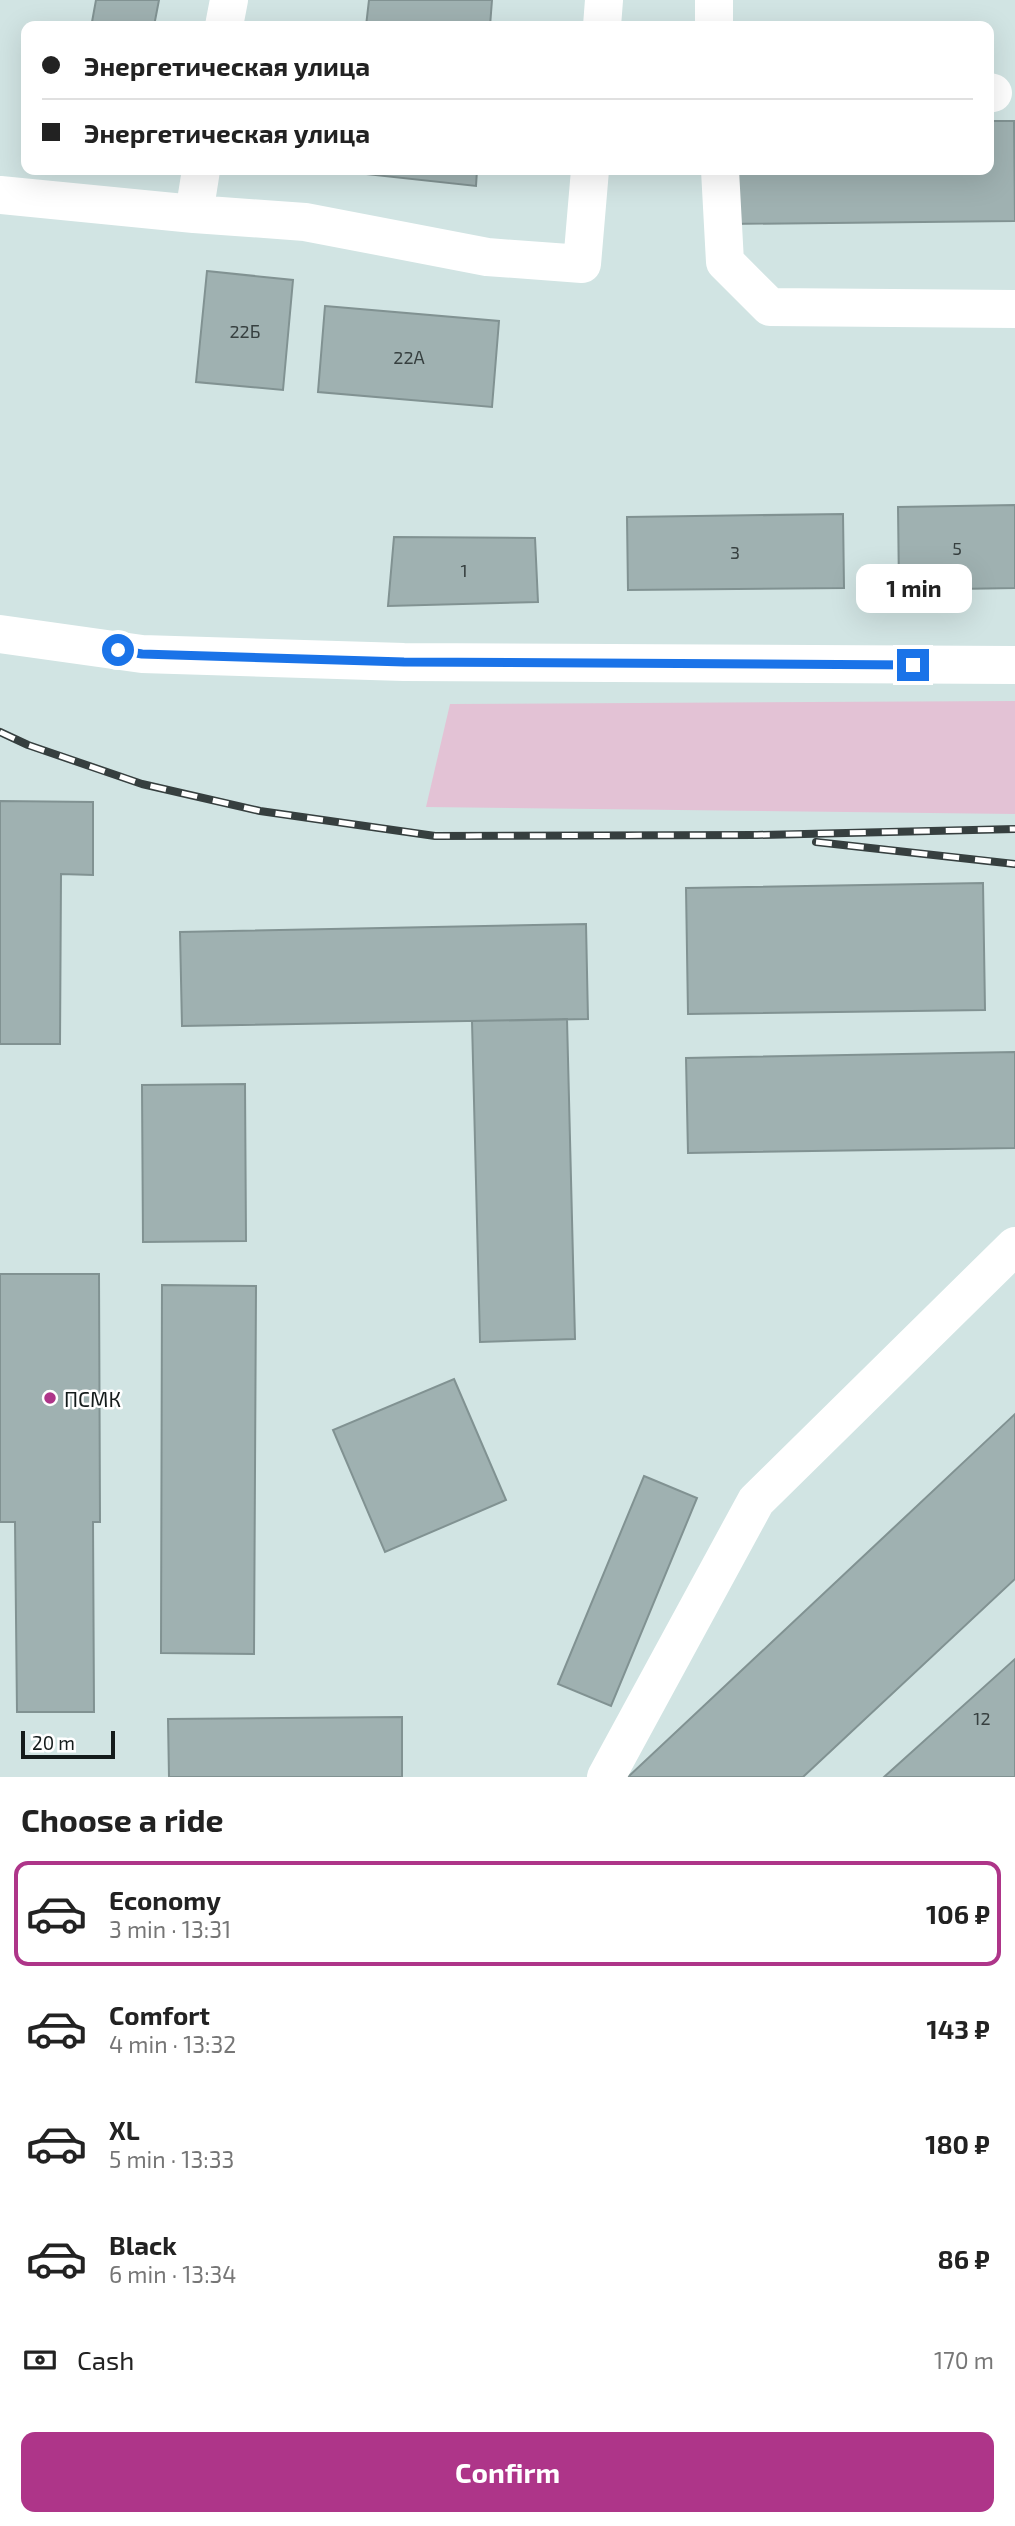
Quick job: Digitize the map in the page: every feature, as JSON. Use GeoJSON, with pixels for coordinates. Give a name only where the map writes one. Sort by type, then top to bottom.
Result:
{"type":"FeatureCollection","features":[{"type":"Feature","properties":{"kind":"street"},"geometry":{"type":"LineString","coordinates":[[225,21],[229,0]]}},
{"type":"Feature","properties":{"kind":"street"},"geometry":{"type":"LineString","coordinates":[[602,21],[604,0]]}},
{"type":"Feature","properties":{"kind":"street"},"geometry":{"type":"LineString","coordinates":[[714,0],[714,21]]}},
{"type":"Feature","properties":{"kind":"street"},"geometry":{"type":"LineString","coordinates":[[194,214],[200,175]]}},
{"type":"Feature","properties":{"kind":"street"},"geometry":{"type":"LineString","coordinates":[[0,195],[305,222],[487,257],[582,264],[590,175]]}},
{"type":"Feature","properties":{"kind":"street"},"geometry":{"type":"LineString","coordinates":[[720,175],[725,262],[770,307],[1015,309]]}},
{"type":"Feature","properties":{"kind":"street"},"geometry":{"type":"LineString","coordinates":[[0,634],[142,654],[404,662],[1015,665]]}},
{"type":"Feature","properties":{"kind":"street"},"geometry":{"type":"LineString","coordinates":[[606,1777],[756,1502],[1015,1246]]}},
{"type":"Feature","properties":{"kind":"shaded area"},"geometry":{"type":"Polygon","coordinates":[[[1015,701],[1015,814],[426,807],[450,704],[1015,701]]]}},
{"type":"Feature","properties":{"kind":"building"},"geometry":{"type":"Polygon","coordinates":[[[96,0],[159,0],[155,21],[92,21],[96,0]]]}},
{"type":"Feature","properties":{"kind":"building"},"geometry":{"type":"Polygon","coordinates":[[[369,0],[492,0],[490,21],[367,21],[369,0]]]}},
{"type":"Feature","properties":{"kind":"building"},"geometry":{"type":"Polygon","coordinates":[[[994,121],[1014,121],[1015,221],[728,224],[728,175],[994,175],[994,121]]]}},
{"type":"Feature","properties":{"kind":"building"},"geometry":{"type":"Polygon","coordinates":[[[375,175],[477,175],[476,186],[375,175]]]}},
{"type":"Feature","properties":{"kind":"building"},"geometry":{"type":"Polygon","coordinates":[[[207,271],[293,280],[283,390],[196,382],[207,271]]]}},
{"type":"Feature","properties":{"kind":"building"},"geometry":{"type":"Polygon","coordinates":[[[325,306],[499,321],[492,407],[318,392],[325,306]]]}},
{"type":"Feature","properties":{"kind":"building"},"geometry":{"type":"Polygon","coordinates":[[[1015,505],[1015,588],[899,590],[898,507],[1015,505]]]}},
{"type":"Feature","properties":{"kind":"building"},"geometry":{"type":"Polygon","coordinates":[[[843,514],[844,588],[628,590],[627,517],[843,514]]]}},
{"type":"Feature","properties":{"kind":"building"},"geometry":{"type":"Polygon","coordinates":[[[394,537],[535,538],[538,602],[388,606],[394,537]]]}},
{"type":"Feature","properties":{"kind":"building"},"geometry":{"type":"Polygon","coordinates":[[[0,801],[93,802],[93,875],[61,874],[60,1044],[0,1044],[0,801]]]}},
{"type":"Feature","properties":{"kind":"building"},"geometry":{"type":"Polygon","coordinates":[[[983,883],[985,1010],[688,1014],[686,888],[983,883]]]}},
{"type":"Feature","properties":{"kind":"building"},"geometry":{"type":"Polygon","coordinates":[[[586,924],[588,1019],[182,1026],[180,932],[586,924]]]}},
{"type":"Feature","properties":{"kind":"building"},"geometry":{"type":"Polygon","coordinates":[[[567,1019],[575,1339],[480,1342],[472,1021],[567,1019]]]}},
{"type":"Feature","properties":{"kind":"building"},"geometry":{"type":"Polygon","coordinates":[[[1015,1052],[1015,1148],[688,1153],[686,1058],[1015,1052]]]}},
{"type":"Feature","properties":{"kind":"building"},"geometry":{"type":"Polygon","coordinates":[[[245,1084],[246,1241],[143,1242],[142,1085],[245,1084]]]}},
{"type":"Feature","properties":{"kind":"building","name":"ПСМК"},"geometry":{"type":"Polygon","coordinates":[[[0,1274],[99,1274],[100,1522],[93,1522],[94,1712],[17,1712],[15,1522],[0,1522],[0,1274]]]}},
{"type":"Feature","properties":{"kind":"building"},"geometry":{"type":"Polygon","coordinates":[[[162,1285],[256,1286],[254,1654],[161,1653],[162,1285]]]}},
{"type":"Feature","properties":{"kind":"building"},"geometry":{"type":"Polygon","coordinates":[[[454,1379],[506,1500],[385,1552],[333,1430],[454,1379]]]}},
{"type":"Feature","properties":{"kind":"building"},"geometry":{"type":"Polygon","coordinates":[[[1015,1414],[1015,1579],[803,1777],[628,1777],[1015,1414]]]}},
{"type":"Feature","properties":{"kind":"building"},"geometry":{"type":"Polygon","coordinates":[[[644,1476],[697,1498],[611,1706],[558,1684],[644,1476]]]}},
{"type":"Feature","properties":{"kind":"building"},"geometry":{"type":"Polygon","coordinates":[[[1015,1659],[1015,1777],[884,1777],[1015,1659]]]}},
{"type":"Feature","properties":{"kind":"building"},"geometry":{"type":"Polygon","coordinates":[[[402,1717],[402,1777],[169,1777],[168,1719],[402,1717]]]}},
{"type":"Feature","properties":{"kind":"railway"},"geometry":{"type":"LineString","coordinates":[[0,732],[28,745],[142,784],[260,811],[435,836],[757,835],[1015,829]]}},
{"type":"Feature","properties":{"kind":"railway"},"geometry":{"type":"LineString","coordinates":[[816,842],[1015,864]]}},
{"type":"Feature","properties":{"kind":"place","name":"ПСМК"},"geometry":{"type":"Point","coordinates":[50,1398]}},
{"type":"Feature","properties":{"kind":"route"},"geometry":{"type":"LineString","coordinates":[[118,650],[142,654],[404,662],[913,665]]}}]}
